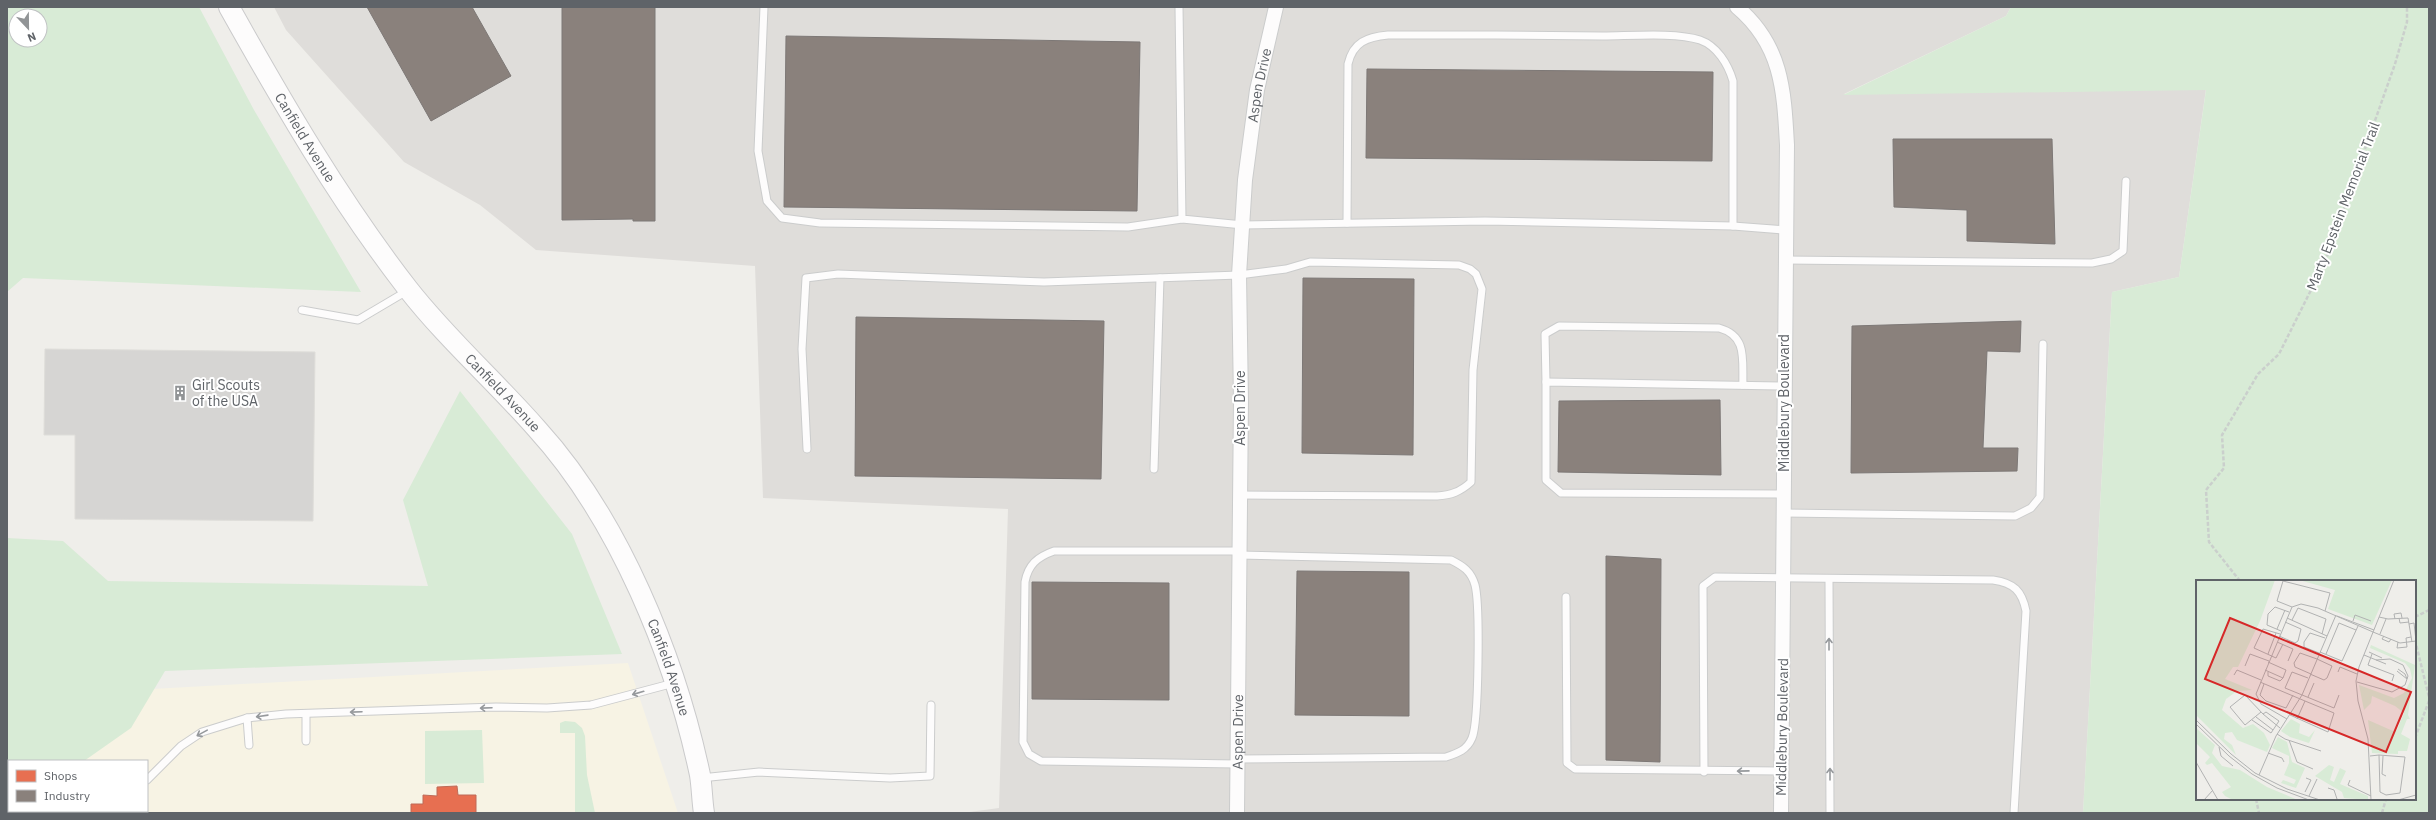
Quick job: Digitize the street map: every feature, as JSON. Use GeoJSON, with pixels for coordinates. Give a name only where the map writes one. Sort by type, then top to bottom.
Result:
{"type":"FeatureCollection","features":[{"type":"Feature","properties":{"kind":"street","name":"Canfield Avenue"},"geometry":{"type":"LineString","coordinates":[[229,7],[309,147],[352,213],[409,290],[458,348],[538,430],[565,463],[599,515],[626,564],[651,618],[676,682],[701,778],[704,813]]}},
{"type":"Feature","properties":{"kind":"street","name":"Aspen Drive"},"geometry":{"type":"LineString","coordinates":[[1237,813],[1240,553],[1239,275],[1245,180],[1257,90],[1276,7]]}},
{"type":"Feature","properties":{"kind":"street","name":"Middlebury Boulevard"},"geometry":{"type":"LineString","coordinates":[[1744,9],[1771,49],[1783,84],[1787,145],[1785,230],[1784,579],[1781,813]]}},
{"type":"Feature","properties":{"kind":"lane"},"geometry":{"type":"LineString","coordinates":[[764,7],[758,150],[768,201],[782,218],[820,223],[1128,227],[1182,219],[1243,225],[1485,221],[1733,226],[1785,230]]}},
{"type":"Feature","properties":{"kind":"lane"},"geometry":{"type":"LineString","coordinates":[[1179,7],[1182,219]]}},
{"type":"Feature","properties":{"kind":"lane"},"geometry":{"type":"LineString","coordinates":[[1347,223],[1348,64],[1353,50],[1363,41],[1375,36],[1388,35],[1626,36],[1689,38],[1701,40],[1712,46],[1731,73],[1734,80],[1733,226]]}},
{"type":"Feature","properties":{"kind":"lane"},"geometry":{"type":"LineString","coordinates":[[1785,260],[2092,263],[2111,260],[2123,251],[2126,181]]}},
{"type":"Feature","properties":{"kind":"lane"},"geometry":{"type":"LineString","coordinates":[[807,449],[802,349],[806,278],[838,274],[1044,282],[1239,275],[1286,269],[1310,262],[1460,265],[1470,268],[1476,274],[1482,289],[1473,370],[1471,482],[1464,489],[1452,495],[1437,496],[1240,495]]}},
{"type":"Feature","properties":{"kind":"lane"},"geometry":{"type":"LineString","coordinates":[[1154,470],[1160,278]]}},
{"type":"Feature","properties":{"kind":"lane"},"geometry":{"type":"LineString","coordinates":[[302,310],[358,320],[409,290]]}},
{"type":"Feature","properties":{"kind":"lane"},"geometry":{"type":"LineString","coordinates":[[1742,385],[1742,350],[1738,339],[1731,332],[1719,328],[1559,326],[1545,334],[1546,480],[1561,493],[1784,494]]}},
{"type":"Feature","properties":{"kind":"lane"},"geometry":{"type":"LineString","coordinates":[[1784,513],[2015,516],[2031,508],[2040,497],[2043,344]]}},
{"type":"Feature","properties":{"kind":"lane"},"geometry":{"type":"LineString","coordinates":[[1546,382],[1784,386]]}},
{"type":"Feature","properties":{"kind":"lane"},"geometry":{"type":"LineString","coordinates":[[1059,550],[1240,553],[1451,560],[1466,568],[1475,584],[1478,605],[1476,718],[1472,737],[1463,752],[1446,756],[1238,762],[1041,761],[1029,754],[1023,742],[1025,582],[1027,572],[1032,563],[1042,555],[1059,550]]}},
{"type":"Feature","properties":{"kind":"lane"},"geometry":{"type":"LineString","coordinates":[[1704,772],[1703,586],[1716,577],[1829,580],[1993,580],[2006,582],[2017,589],[2023,598],[2026,611],[2014,813]]}},
{"type":"Feature","properties":{"kind":"lane"},"geometry":{"type":"LineString","coordinates":[[1829,580],[1830,813]]}},
{"type":"Feature","properties":{"kind":"lane"},"geometry":{"type":"LineString","coordinates":[[1566,597],[1567,763],[1575,769],[1704,772],[1782,771]]}},
{"type":"Feature","properties":{"kind":"lane"},"geometry":{"type":"LineString","coordinates":[[148,779],[181,746],[202,732],[247,718],[306,714],[496,707],[547,708],[591,705],[676,682]]}},
{"type":"Feature","properties":{"kind":"lane"},"geometry":{"type":"LineString","coordinates":[[701,778],[759,772],[890,778],[930,776],[931,705]]}},
{"type":"Feature","properties":{"kind":"lane"},"geometry":{"type":"LineString","coordinates":[[306,714],[306,741]]}},
{"type":"Feature","properties":{"kind":"lane"},"geometry":{"type":"LineString","coordinates":[[247,718],[249,745]]}},
{"type":"Feature","properties":{"kind":"path","name":"Marty Epstein Memorial Trail"},"geometry":{"type":"LineString","coordinates":[[2239,580],[2209,542],[2206,490],[2224,468],[2222,435],[2258,374],[2279,354],[2325,262],[2395,64],[2407,22],[2407,7]]}},
{"type":"Feature","properties":{"kind":"path"},"geometry":{"type":"LineString","coordinates":[[2416,616],[2429,610]]}},
{"type":"Feature","properties":{"kind":"path"},"geometry":{"type":"LineString","coordinates":[[2416,644],[2429,697]]}},
{"type":"Feature","properties":{"kind":"path"},"geometry":{"type":"LineString","coordinates":[[2416,735],[2429,701]]}},
{"type":"Feature","properties":{"kind":"path"},"geometry":{"type":"LineString","coordinates":[[2256,800],[2259,813]]}},
{"type":"Feature","properties":{"kind":"path"},"geometry":{"type":"LineString","coordinates":[[2382,813],[2386,800]]}},
{"type":"Feature","properties":{"kind":"shaded area"},"geometry":{"type":"Polygon","coordinates":[[[274,7],[2011,7],[2006,16],[1844,94],[2206,89],[2179,277],[2112,292],[2083,813],[962,813],[999,808],[1008,509],[763,498],[755,266],[536,250],[480,205],[404,162],[286,30],[274,7]]]}},
{"type":"Feature","properties":{"kind":"shaded area"},"geometry":{"type":"Polygon","coordinates":[[[628,663],[678,813],[7,813],[7,697],[628,663]]]}},
{"type":"Feature","properties":{"kind":"green space"},"geometry":{"type":"Polygon","coordinates":[[[7,7],[199,7],[254,110],[361,292],[23,278],[7,292],[7,7]]]}},
{"type":"Feature","properties":{"kind":"green space"},"geometry":{"type":"Polygon","coordinates":[[[2011,7],[2429,7],[2429,813],[2083,813],[2112,292],[2179,277],[2206,90],[1843,95],[2006,16],[2011,7]]]}},
{"type":"Feature","properties":{"kind":"green space"},"geometry":{"type":"Polygon","coordinates":[[[460,391],[572,534],[622,654],[165,671],[131,728],[85,760],[8,760],[8,812],[61,813],[7,813],[7,538],[63,541],[108,581],[428,586],[403,500],[460,391]]]}},
{"type":"Feature","properties":{"kind":"green space"},"geometry":{"type":"Polygon","coordinates":[[[565,721],[575,722],[582,728],[585,736],[587,775],[595,813],[575,813],[575,733],[560,733],[560,723],[565,721]]]}},
{"type":"Feature","properties":{"kind":"green space"},"geometry":{"type":"Polygon","coordinates":[[[482,730],[484,783],[425,784],[425,731],[482,730]]]}},
{"type":"Feature","properties":{"kind":"building: Shops"},"geometry":{"type":"Polygon","coordinates":[[[457,786],[458,795],[476,795],[476,813],[411,813],[411,804],[423,804],[423,795],[437,796],[437,787],[457,786]]]}},
{"type":"Feature","properties":{"kind":"building: Industry"},"geometry":{"type":"Polygon","coordinates":[[[367,7],[472,7],[511,76],[431,121],[367,7]]]}},
{"type":"Feature","properties":{"kind":"building: Industry"},"geometry":{"type":"Polygon","coordinates":[[[562,7],[655,7],[655,221],[633,221],[633,219],[562,220],[562,7]]]}},
{"type":"Feature","properties":{"kind":"building: Industry"},"geometry":{"type":"Polygon","coordinates":[[[786,36],[1140,42],[1137,211],[784,207],[786,36]]]}},
{"type":"Feature","properties":{"kind":"building: Industry"},"geometry":{"type":"Polygon","coordinates":[[[1367,69],[1713,72],[1712,161],[1366,158],[1367,69]]]}},
{"type":"Feature","properties":{"kind":"building: Industry"},"geometry":{"type":"Polygon","coordinates":[[[1893,139],[2052,139],[2055,244],[1967,241],[1967,210],[1894,207],[1893,139]]]}},
{"type":"Feature","properties":{"kind":"building: Industry"},"geometry":{"type":"Polygon","coordinates":[[[1303,278],[1414,279],[1413,455],[1302,453],[1303,278]]]}},
{"type":"Feature","properties":{"kind":"building: Industry"},"geometry":{"type":"Polygon","coordinates":[[[856,317],[1104,321],[1101,479],[855,476],[856,317]]]}},
{"type":"Feature","properties":{"kind":"building: Industry"},"geometry":{"type":"Polygon","coordinates":[[[2021,321],[2020,352],[1987,351],[1983,448],[2018,448],[2017,471],[1851,473],[1852,326],[2021,321]]]}},
{"type":"Feature","properties":{"kind":"building: Industry"},"geometry":{"type":"Polygon","coordinates":[[[1720,400],[1721,475],[1558,472],[1559,401],[1720,400]]]}},
{"type":"Feature","properties":{"kind":"building: Industry"},"geometry":{"type":"Polygon","coordinates":[[[1606,556],[1661,559],[1660,762],[1606,760],[1606,556]]]}},
{"type":"Feature","properties":{"kind":"building: Industry"},"geometry":{"type":"Polygon","coordinates":[[[1297,571],[1409,572],[1409,716],[1295,715],[1297,571]]]}},
{"type":"Feature","properties":{"kind":"building: Industry"},"geometry":{"type":"Polygon","coordinates":[[[1032,582],[1169,583],[1169,700],[1032,699],[1032,582]]]}},
{"type":"Feature","properties":{"kind":"building: Other","name":"Girl Scouts of the USA"},"geometry":{"type":"Polygon","coordinates":[[[45,349],[315,352],[313,521],[75,519],[75,435],[44,435],[45,349]]]}},
{"type":"Feature","properties":{"kind":"place","name":"Girl Scouts of the USA"},"geometry":{"type":"Point","coordinates":[180,393]}}]}
